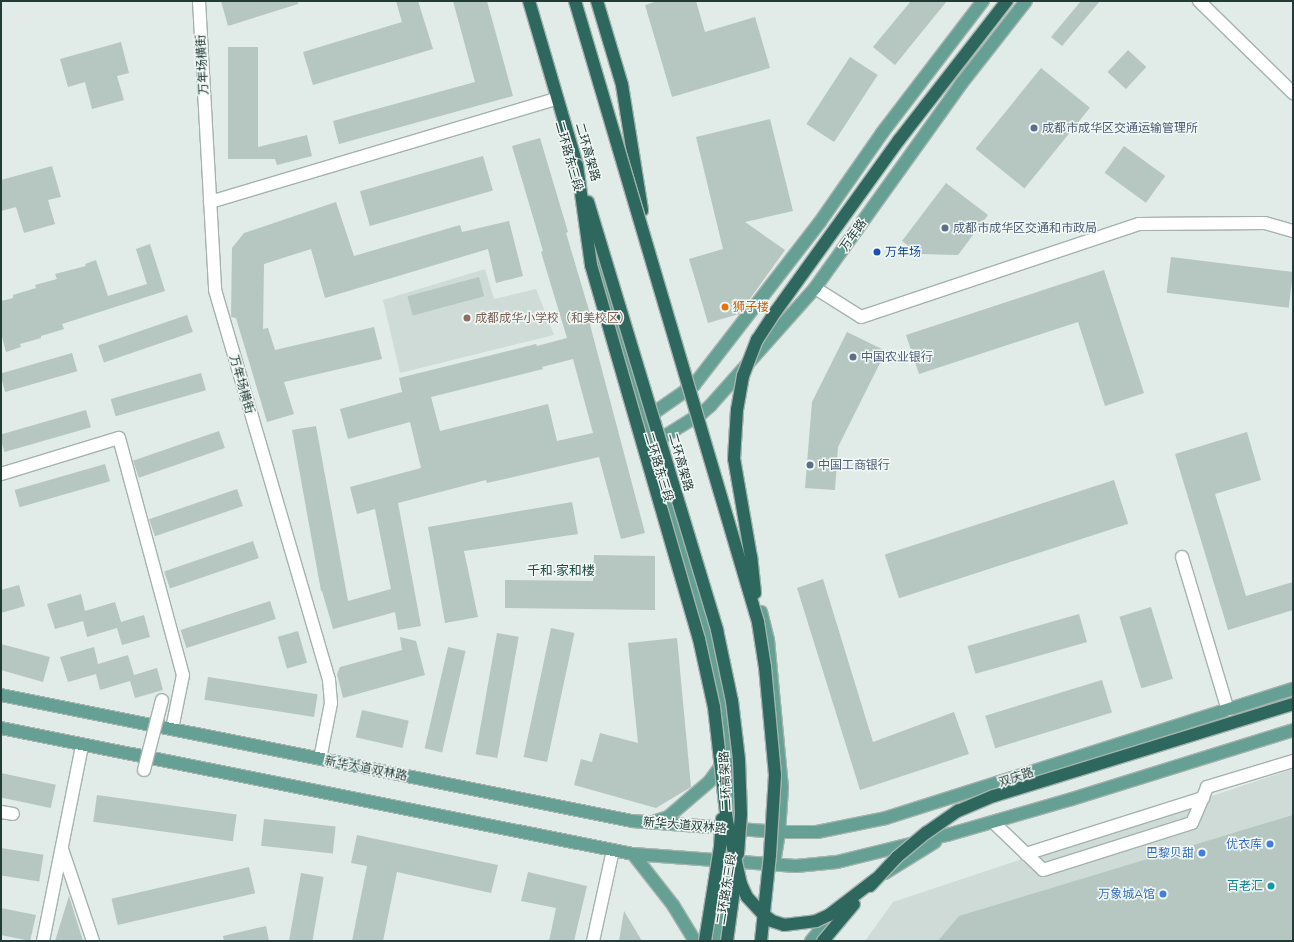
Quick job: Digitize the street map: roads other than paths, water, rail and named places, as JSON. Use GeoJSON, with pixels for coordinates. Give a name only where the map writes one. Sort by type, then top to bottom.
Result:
{"type":"FeatureCollection","features":[{"type":"Feature","properties":{"kind":"highway","name":"二环高架路"},"geometry":{"type":"LineString","coordinates":[[530,1],[576,164],[717,630],[732,701],[739,760],[741,814],[735,889],[727,941]]}},
{"type":"Feature","properties":{"kind":"highway"},"geometry":{"type":"LineString","coordinates":[[575,1],[758,622]]}},
{"type":"Feature","properties":{"kind":"highway"},"geometry":{"type":"LineString","coordinates":[[597,1],[622,85],[642,210]]}},
{"type":"Feature","properties":{"kind":"highway"},"geometry":{"type":"LineString","coordinates":[[761,941],[770,855],[775,774],[765,667],[758,622],[751,557],[734,459],[737,410],[743,376],[757,340],[776,311],[899,140],[1007,1]]}},
{"type":"Feature","properties":{"kind":"highway"},"geometry":{"type":"LineString","coordinates":[[576,164],[590,265],[699,639],[714,707],[723,794],[730,840],[741,884],[747,897],[772,921],[784,925],[816,921],[829,916],[842,908],[876,879]]}},
{"type":"Feature","properties":{"kind":"highway"},"geometry":{"type":"LineString","coordinates":[[823,941],[876,879],[897,857],[926,833],[958,811],[994,796],[1293,704]]}},
{"type":"Feature","properties":{"kind":"highway"},"geometry":{"type":"LineString","coordinates":[[705,941],[720,847],[723,794]]}},
{"type":"Feature","properties":{"kind":"main road","name":"二环路东三段"},"geometry":{"type":"LineString","coordinates":[[524,1],[652,444],[713,641],[731,734],[733,829],[732,862],[717,941]]}},
{"type":"Feature","properties":{"kind":"main road"},"geometry":{"type":"LineString","coordinates":[[580,1],[768,640],[782,787],[779,832],[758,941]]}},
{"type":"Feature","properties":{"kind":"main road"},"geometry":{"type":"LineString","coordinates":[[645,419],[694,385],[820,222],[882,133],[983,1]]}},
{"type":"Feature","properties":{"kind":"main road","name":"万年路"},"geometry":{"type":"LineString","coordinates":[[652,444],[702,413],[815,288],[960,84],[1026,1]]}},
{"type":"Feature","properties":{"kind":"main road","name":"双庆路"},"geometry":{"type":"LineString","coordinates":[[733,829],[779,832],[818,832],[886,818],[1293,689]]}},
{"type":"Feature","properties":{"kind":"main road","name":"新华大道双林路"},"geometry":{"type":"LineString","coordinates":[[1,695],[632,821],[733,829]]}},
{"type":"Feature","properties":{"kind":"main road"},"geometry":{"type":"LineString","coordinates":[[1,728],[633,854],[773,866],[796,866],[837,862],[947,835],[1080,797],[1293,730]]}},
{"type":"Feature","properties":{"kind":"main road"},"geometry":{"type":"LineString","coordinates":[[653,822],[668,817],[709,782],[724,763],[731,734]]}},
{"type":"Feature","properties":{"kind":"main road"},"geometry":{"type":"LineString","coordinates":[[811,941],[838,909],[870,884],[947,835]]}},
{"type":"Feature","properties":{"kind":"main road"},"geometry":{"type":"LineString","coordinates":[[633,854],[673,905],[695,941]]}},
{"type":"Feature","properties":{"kind":"street","name":"万年场横街"},"geometry":{"type":"LineString","coordinates":[[199,1],[215,290],[329,680],[331,703],[320,758]]}},
{"type":"Feature","properties":{"kind":"street"},"geometry":{"type":"LineString","coordinates":[[1199,1],[1293,93]]}},
{"type":"Feature","properties":{"kind":"street"},"geometry":{"type":"LineString","coordinates":[[210,202],[553,100]]}},
{"type":"Feature","properties":{"kind":"street"},"geometry":{"type":"LineString","coordinates":[[815,288],[861,317],[1139,224],[1265,223],[1293,231]]}},
{"type":"Feature","properties":{"kind":"street"},"geometry":{"type":"LineString","coordinates":[[1,474],[119,438],[183,675],[172,729]]}},
{"type":"Feature","properties":{"kind":"street"},"geometry":{"type":"LineString","coordinates":[[1182,557],[1228,710]]}},
{"type":"Feature","properties":{"kind":"street"},"geometry":{"type":"LineString","coordinates":[[144,770],[162,700]]}},
{"type":"Feature","properties":{"kind":"street"},"geometry":{"type":"LineString","coordinates":[[43,941],[82,744]]}},
{"type":"Feature","properties":{"kind":"street"},"geometry":{"type":"LineString","coordinates":[[993,822],[1043,870],[1192,823],[1207,787],[1293,761]]}},
{"type":"Feature","properties":{"kind":"street"},"geometry":{"type":"LineString","coordinates":[[1026,854],[1203,798]]}},
{"type":"Feature","properties":{"kind":"street"},"geometry":{"type":"LineString","coordinates":[[1,812],[13,814]]}},
{"type":"Feature","properties":{"kind":"street"},"geometry":{"type":"LineString","coordinates":[[62,848],[93,941]]}},
{"type":"Feature","properties":{"kind":"street"},"geometry":{"type":"LineString","coordinates":[[593,941],[612,850]]}},
{"type":"Feature","properties":{"kind":"place","name":"成都市成华区交通运输管理所"},"geometry":{"type":"Point","coordinates":[1034,128]}},
{"type":"Feature","properties":{"kind":"place","name":"成都市成华区交通和市政局"},"geometry":{"type":"Point","coordinates":[945,228]}},
{"type":"Feature","properties":{"kind":"place","name":"万年场"},"geometry":{"type":"Point","coordinates":[877,252]}},
{"type":"Feature","properties":{"kind":"place","name":"狮子楼"},"geometry":{"type":"Point","coordinates":[725,307]}},
{"type":"Feature","properties":{"kind":"place","name":"成都成华小学校（和美校区）"},"geometry":{"type":"Point","coordinates":[467,318]}},
{"type":"Feature","properties":{"kind":"place","name":"中国农业银行"},"geometry":{"type":"Point","coordinates":[853,357]}},
{"type":"Feature","properties":{"kind":"place","name":"中国工商银行"},"geometry":{"type":"Point","coordinates":[810,465]}},
{"type":"Feature","properties":{"kind":"place","name":"优衣库"},"geometry":{"type":"Point","coordinates":[1270,844]}},
{"type":"Feature","properties":{"kind":"place","name":"巴黎贝甜"},"geometry":{"type":"Point","coordinates":[1202,853]}},
{"type":"Feature","properties":{"kind":"place","name":"百老汇"},"geometry":{"type":"Point","coordinates":[1271,886]}},
{"type":"Feature","properties":{"kind":"place","name":"万象城A馆"},"geometry":{"type":"Point","coordinates":[1163,894]}},
{"type":"Feature","properties":{"kind":"district","name":"千和·家和楼"},"geometry":{"type":"Point","coordinates":[561,570]}}]}
